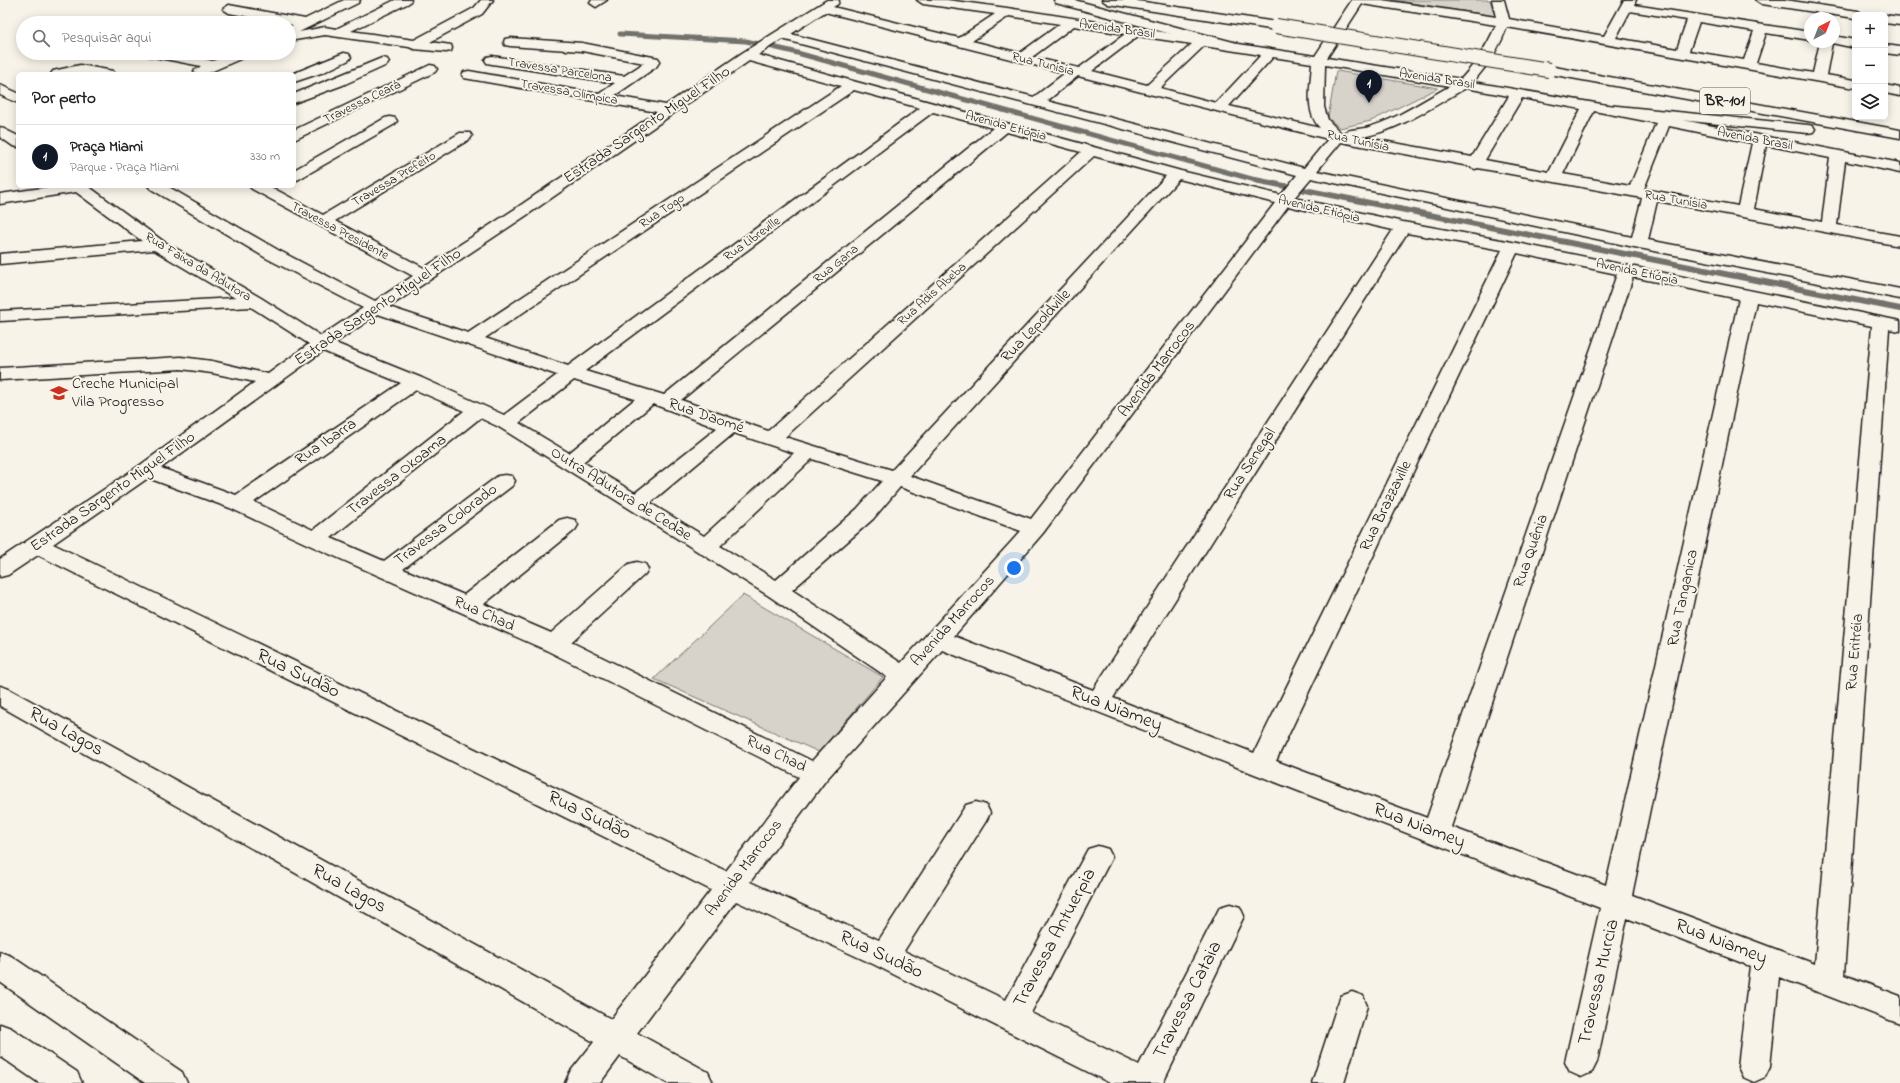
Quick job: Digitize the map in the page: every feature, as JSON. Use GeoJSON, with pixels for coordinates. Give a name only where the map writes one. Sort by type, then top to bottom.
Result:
{"type":"FeatureCollection","features":[{"type":"Feature","properties":{"kind":"main road"},"geometry":{"type":"LineString","coordinates":[[296,28],[354,0]]}},
{"type":"Feature","properties":{"kind":"main road"},"geometry":{"type":"LineString","coordinates":[[339,32],[405,0]]}},
{"type":"Feature","properties":{"kind":"main road"},"geometry":{"type":"LineString","coordinates":[[414,45],[478,11],[488,0]]}},
{"type":"Feature","properties":{"kind":"main road","name":"Estrada Sargento Miguel Filho"},"geometry":{"type":"LineString","coordinates":[[0,570],[146,470],[321,344],[521,212],[764,45],[835,0]]}},
{"type":"Feature","properties":{"kind":"main road","name":"Avenida Brasil"},"geometry":{"type":"LineString","coordinates":[[923,0],[1070,23],[1202,41],[1518,93],[1900,168]]}},
{"type":"Feature","properties":{"kind":"main road"},"geometry":{"type":"LineString","coordinates":[[1060,0],[1232,46]]}},
{"type":"Feature","properties":{"kind":"main road","name":"Avenida Brasil"},"geometry":{"type":"LineString","coordinates":[[1105,0],[1549,70],[1900,134]]}},
{"type":"Feature","properties":{"kind":"main road"},"geometry":{"type":"LineString","coordinates":[[1498,0],[1503,22],[1496,40],[1480,66],[1464,84],[1394,122],[1372,131],[1337,137],[1321,121],[1317,107],[1319,60],[1359,0],[1503,22],[1852,83]]}},
{"type":"Feature","properties":{"kind":"main road"},"geometry":{"type":"LineString","coordinates":[[1762,0],[1852,14]]}},
{"type":"Feature","properties":{"kind":"main road"},"geometry":{"type":"LineString","coordinates":[[321,1],[342,5]]}},
{"type":"Feature","properties":{"kind":"main road"},"geometry":{"type":"LineString","coordinates":[[899,28],[943,3]]}},
{"type":"Feature","properties":{"kind":"main road"},"geometry":{"type":"LineString","coordinates":[[1608,41],[1628,3],[1694,18],[1804,35]]}},
{"type":"Feature","properties":{"kind":"main road","name":"Rua Tunísia"},"geometry":{"type":"LineString","coordinates":[[822,8],[1337,137],[1476,164],[1643,193],[1900,241]]}},
{"type":"Feature","properties":{"kind":"main road"},"geometry":{"type":"LineString","coordinates":[[229,9],[267,16]]}},
{"type":"Feature","properties":{"kind":"main road"},"geometry":{"type":"LineString","coordinates":[[961,43],[1007,12]]}},
{"type":"Feature","properties":{"kind":"main road"},"geometry":{"type":"LineString","coordinates":[[1682,53],[1694,18]]}},
{"type":"Feature","properties":{"kind":"main road"},"geometry":{"type":"LineString","coordinates":[[1329,20],[1360,25]]}},
{"type":"Feature","properties":{"kind":"main road"},"geometry":{"type":"LineString","coordinates":[[1888,20],[1900,22]]}},
{"type":"Feature","properties":{"kind":"main road"},"geometry":{"type":"LineString","coordinates":[[296,21],[305,23]]}},
{"type":"Feature","properties":{"kind":"main road"},"geometry":{"type":"LineString","coordinates":[[1022,58],[1070,23]]}},
{"type":"Feature","properties":{"kind":"main road"},"geometry":{"type":"LineString","coordinates":[[1749,65],[1761,28]]}},
{"type":"Feature","properties":{"kind":"main road"},"geometry":{"type":"LineString","coordinates":[[296,36],[325,31],[339,32],[414,45],[446,48]]}},
{"type":"Feature","properties":{"kind":"main road"},"geometry":{"type":"LineString","coordinates":[[1036,102],[1135,32]]}},
{"type":"Feature","properties":{"kind":"main road"},"geometry":{"type":"LineString","coordinates":[[1150,90],[1202,41]]}},
{"type":"Feature","properties":{"kind":"main road"},"geometry":{"type":"LineString","coordinates":[[1840,41],[1852,43]]}},
{"type":"Feature","properties":{"kind":"main road"},"geometry":{"type":"LineString","coordinates":[[510,42],[582,47],[618,52],[653,61],[652,64],[602,98]]}},
{"type":"Feature","properties":{"kind":"main road"},"geometry":{"type":"LineString","coordinates":[[1476,43],[1507,48]]}},
{"type":"Feature","properties":{"kind":"main road","name":"Avenida Etiópia"},"geometry":{"type":"LineString","coordinates":[[764,45],[853,84],[1176,174],[1287,198],[1403,227],[1512,247],[1891,324]]}},
{"type":"Feature","properties":{"kind":"main road","name":"Avenida Etiópia"},"geometry":{"type":"LineString","coordinates":[[764,45],[1036,102],[1305,175],[1900,294]]}},
{"type":"Feature","properties":{"kind":"main road"},"geometry":{"type":"LineString","coordinates":[[1819,77],[1825,48]]}},
{"type":"Feature","properties":{"kind":"main road"},"geometry":{"type":"LineString","coordinates":[[1888,49],[1900,51]]}},
{"type":"Feature","properties":{"kind":"main road"},"geometry":{"type":"LineString","coordinates":[[1219,108],[1270,52]]}},
{"type":"Feature","properties":{"kind":"main road"},"geometry":{"type":"LineString","coordinates":[[296,77],[319,69],[344,57]]}},
{"type":"Feature","properties":{"kind":"main road"},"geometry":{"type":"LineString","coordinates":[[189,60],[214,65]]}},
{"type":"Feature","properties":{"kind":"main road"},"geometry":{"type":"LineString","coordinates":[[198,72],[226,60]]}},
{"type":"Feature","properties":{"kind":"main road","name":"Travessa Parcelona"},"geometry":{"type":"LineString","coordinates":[[492,60],[628,80]]}},
{"type":"Feature","properties":{"kind":"main road"},"geometry":{"type":"LineString","coordinates":[[296,98],[338,82],[382,62]]}},
{"type":"Feature","properties":{"kind":"main road"},"geometry":{"type":"LineString","coordinates":[[67,72],[80,69],[97,72]]}},
{"type":"Feature","properties":{"kind":"main road","name":"Travessa Ceará"},"geometry":{"type":"LineString","coordinates":[[296,135],[430,69]]}},
{"type":"Feature","properties":{"kind":"main road","name":"Travessa Olimpica"},"geometry":{"type":"LineString","coordinates":[[469,75],[669,110]]}},
{"type":"Feature","properties":{"kind":"main road","name":"Rua Togo"},"geometry":{"type":"LineString","coordinates":[[471,339],[853,84]]}},
{"type":"Feature","properties":{"kind":"main road"},"geometry":{"type":"LineString","coordinates":[[1888,90],[1900,92]]}},
{"type":"Feature","properties":{"kind":"main road"},"geometry":{"type":"LineString","coordinates":[[1476,164],[1518,93]]}},
{"type":"Feature","properties":{"kind":"main road","name":"Rua Libreville"},"geometry":{"type":"LineString","coordinates":[[506,423],[571,373],[932,106]]}},
{"type":"Feature","properties":{"kind":"main road"},"geometry":{"type":"LineString","coordinates":[[1554,178],[1589,106]]}},
{"type":"Feature","properties":{"kind":"main road"},"geometry":{"type":"LineString","coordinates":[[1607,110],[1806,129],[1900,142]]}},
{"type":"Feature","properties":{"kind":"main road"},"geometry":{"type":"LineString","coordinates":[[296,175],[390,121]]}},
{"type":"Feature","properties":{"kind":"main road"},"geometry":{"type":"LineString","coordinates":[[1639,243],[1643,193],[1664,121]]}},
{"type":"Feature","properties":{"kind":"main road","name":"Rua Gana"},"geometry":{"type":"LineString","coordinates":[[571,462],[658,399],[1004,126]]}},
{"type":"Feature","properties":{"kind":"main road"},"geometry":{"type":"LineString","coordinates":[[0,131],[16,142]]}},
{"type":"Feature","properties":{"kind":"main road","name":"Travessa Prefeito"},"geometry":{"type":"LineString","coordinates":[[322,222],[465,136]]}},
{"type":"Feature","properties":{"kind":"main road","name":"Avenida Marrocos"},"geometry":{"type":"LineString","coordinates":[[581,1083],[816,774],[1035,528],[1287,198],[1337,137]]}},
{"type":"Feature","properties":{"kind":"main road"},"geometry":{"type":"LineString","coordinates":[[1745,212],[1760,140]]}},
{"type":"Feature","properties":{"kind":"main road","name":"Rua Adis Abeba"},"geometry":{"type":"LineString","coordinates":[[771,439],[1092,150]]}},
{"type":"Feature","properties":{"kind":"main road"},"geometry":{"type":"LineString","coordinates":[[1829,227],[1838,155]]}},
{"type":"Feature","properties":{"kind":"main road","name":"Rua Lepoldville"},"geometry":{"type":"LineString","coordinates":[[777,591],[835,542],[865,514],[896,478],[1176,174]]}},
{"type":"Feature","properties":{"kind":"main road"},"geometry":{"type":"LineString","coordinates":[[0,199],[72,188]]}},
{"type":"Feature","properties":{"kind":"main road","name":"Rua Faixa da Adutora"},"geometry":{"type":"LineString","coordinates":[[80,188],[157,245],[255,302],[321,344]]}},
{"type":"Feature","properties":{"kind":"main road"},"geometry":{"type":"LineString","coordinates":[[159,188],[272,254],[376,308]]}},
{"type":"Feature","properties":{"kind":"main road","name":"Travessa Presidente"},"geometry":{"type":"LineString","coordinates":[[267,188],[322,222],[424,275]]}},
{"type":"Feature","properties":{"kind":"main road","name":"Rua Senegal"},"geometry":{"type":"LineString","coordinates":[[1098,702],[1403,227]]}},
{"type":"Feature","properties":{"kind":"main road"},"geometry":{"type":"LineString","coordinates":[[0,259],[157,245]]}},
{"type":"Feature","properties":{"kind":"main road","name":"Rua Brazzaville"},"geometry":{"type":"LineString","coordinates":[[1261,766],[1512,247]]}},
{"type":"Feature","properties":{"kind":"main road","name":"Rua Quênia"},"geometry":{"type":"LineString","coordinates":[[1436,832],[1627,270]]}},
{"type":"Feature","properties":{"kind":"main road","name":"Rua Tanganica"},"geometry":{"type":"LineString","coordinates":[[1617,902],[1749,295]]}},
{"type":"Feature","properties":{"kind":"main road"},"geometry":{"type":"LineString","coordinates":[[0,316],[255,302]]}},
{"type":"Feature","properties":{"kind":"main road","name":"Rua Daomé"},"geometry":{"type":"LineString","coordinates":[[376,308],[571,373],[658,399],[731,426],[896,478],[1035,528]]}},
{"type":"Feature","properties":{"kind":"main road","name":"Rua Eritréia"},"geometry":{"type":"LineString","coordinates":[[1828,982],[1891,324]]}},
{"type":"Feature","properties":{"kind":"main road","name":"Outra Adutora de Cedae"},"geometry":{"type":"LineString","coordinates":[[321,344],[415,382],[506,423],[571,462],[634,504],[777,591],[903,676]]}},
{"type":"Feature","properties":{"kind":"main road"},"geometry":{"type":"LineString","coordinates":[[0,374],[181,363],[212,366],[271,380]]}},
{"type":"Feature","properties":{"kind":"main road","name":"Rua Ibarra"},"geometry":{"type":"LineString","coordinates":[[238,503],[415,382]]}},
{"type":"Feature","properties":{"kind":"main road","name":"Travessa Okoama"},"geometry":{"type":"LineString","coordinates":[[315,539],[478,410]]}},
{"type":"Feature","properties":{"kind":"main road"},"geometry":{"type":"LineString","coordinates":[[634,504],[731,426]]}},
{"type":"Feature","properties":{"kind":"main road"},"geometry":{"type":"LineString","coordinates":[[706,547],[808,451]]}},
{"type":"Feature","properties":{"kind":"main road","name":"Rua Chad"},"geometry":{"type":"LineString","coordinates":[[146,470],[238,503],[315,539],[554,644],[816,774]]}},
{"type":"Feature","properties":{"kind":"main road","name":"Travessa Colorado"},"geometry":{"type":"LineString","coordinates":[[387,570],[504,481]]}},
{"type":"Feature","properties":{"kind":"main road"},"geometry":{"type":"LineString","coordinates":[[466,606],[567,525]]}},
{"type":"Feature","properties":{"kind":"main road","name":"Rua Sudão"},"geometry":{"type":"LineString","coordinates":[[36,545],[731,886],[885,956],[1145,1083]]}},
{"type":"Feature","properties":{"kind":"main road"},"geometry":{"type":"LineString","coordinates":[[554,644],[636,569]]}},
{"type":"Feature","properties":{"kind":"main road","name":"Rua Niamey"},"geometry":{"type":"LineString","coordinates":[[938,638],[1261,766],[1900,1010]]}},
{"type":"Feature","properties":{"kind":"main road","name":"Rua Lagos"},"geometry":{"type":"LineString","coordinates":[[0,695],[698,1083]]}},
{"type":"Feature","properties":{"kind":"main road"},"geometry":{"type":"LineString","coordinates":[[885,956],[976,813]]}},
{"type":"Feature","properties":{"kind":"main road","name":"Travessa Antuerpia"},"geometry":{"type":"LineString","coordinates":[[1012,1019],[1098,857]]}},
{"type":"Feature","properties":{"kind":"main road","name":"Travessa Murcia"},"geometry":{"type":"LineString","coordinates":[[1581,1062],[1617,902]]}},
{"type":"Feature","properties":{"kind":"main road","name":"Travessa Cataia"},"geometry":{"type":"LineString","coordinates":[[1145,1083],[1230,916]]}},
{"type":"Feature","properties":{"kind":"main road"},"geometry":{"type":"LineString","coordinates":[[1754,1066],[1766,960]]}},
{"type":"Feature","properties":{"kind":"main road"},"geometry":{"type":"LineString","coordinates":[[0,965],[171,1083]]}},
{"type":"Feature","properties":{"kind":"main road"},"geometry":{"type":"LineString","coordinates":[[1328,1083],[1352,1006]]}},
{"type":"Feature","properties":{"kind":"main road"},"geometry":{"type":"LineString","coordinates":[[0,1038],[66,1083]]}},
{"type":"Feature","properties":{"kind":"shaded area"},"geometry":{"type":"Polygon","coordinates":[[[1392,0],[1490,0],[1495,16],[1392,0]]]}},
{"type":"Feature","properties":{"kind":"shaded area"},"geometry":{"type":"Polygon","coordinates":[[[1336,71],[1438,88],[1371,121],[1340,128],[1328,118],[1336,71]]]}},
{"type":"Feature","properties":{"kind":"shaded area"},"geometry":{"type":"Polygon","coordinates":[[[743,595],[883,677],[819,752],[654,679],[743,595]]]}},
{"type":"Feature","properties":{"kind":"waterway"},"geometry":{"type":"LineString","coordinates":[[620,34],[746,41],[790,51],[1256,180]]}},
{"type":"Feature","properties":{"kind":"waterway"},"geometry":{"type":"LineString","coordinates":[[1256,180],[1900,309]]}},
{"type":"Feature","properties":{"kind":"place","name":"Praça Miami"},"geometry":{"type":"Point","coordinates":[1369,103]}},
{"type":"Feature","properties":{"kind":"place","name":"Creche Municipal Vila Progresso"},"geometry":{"type":"Point","coordinates":[59,393]}}]}
